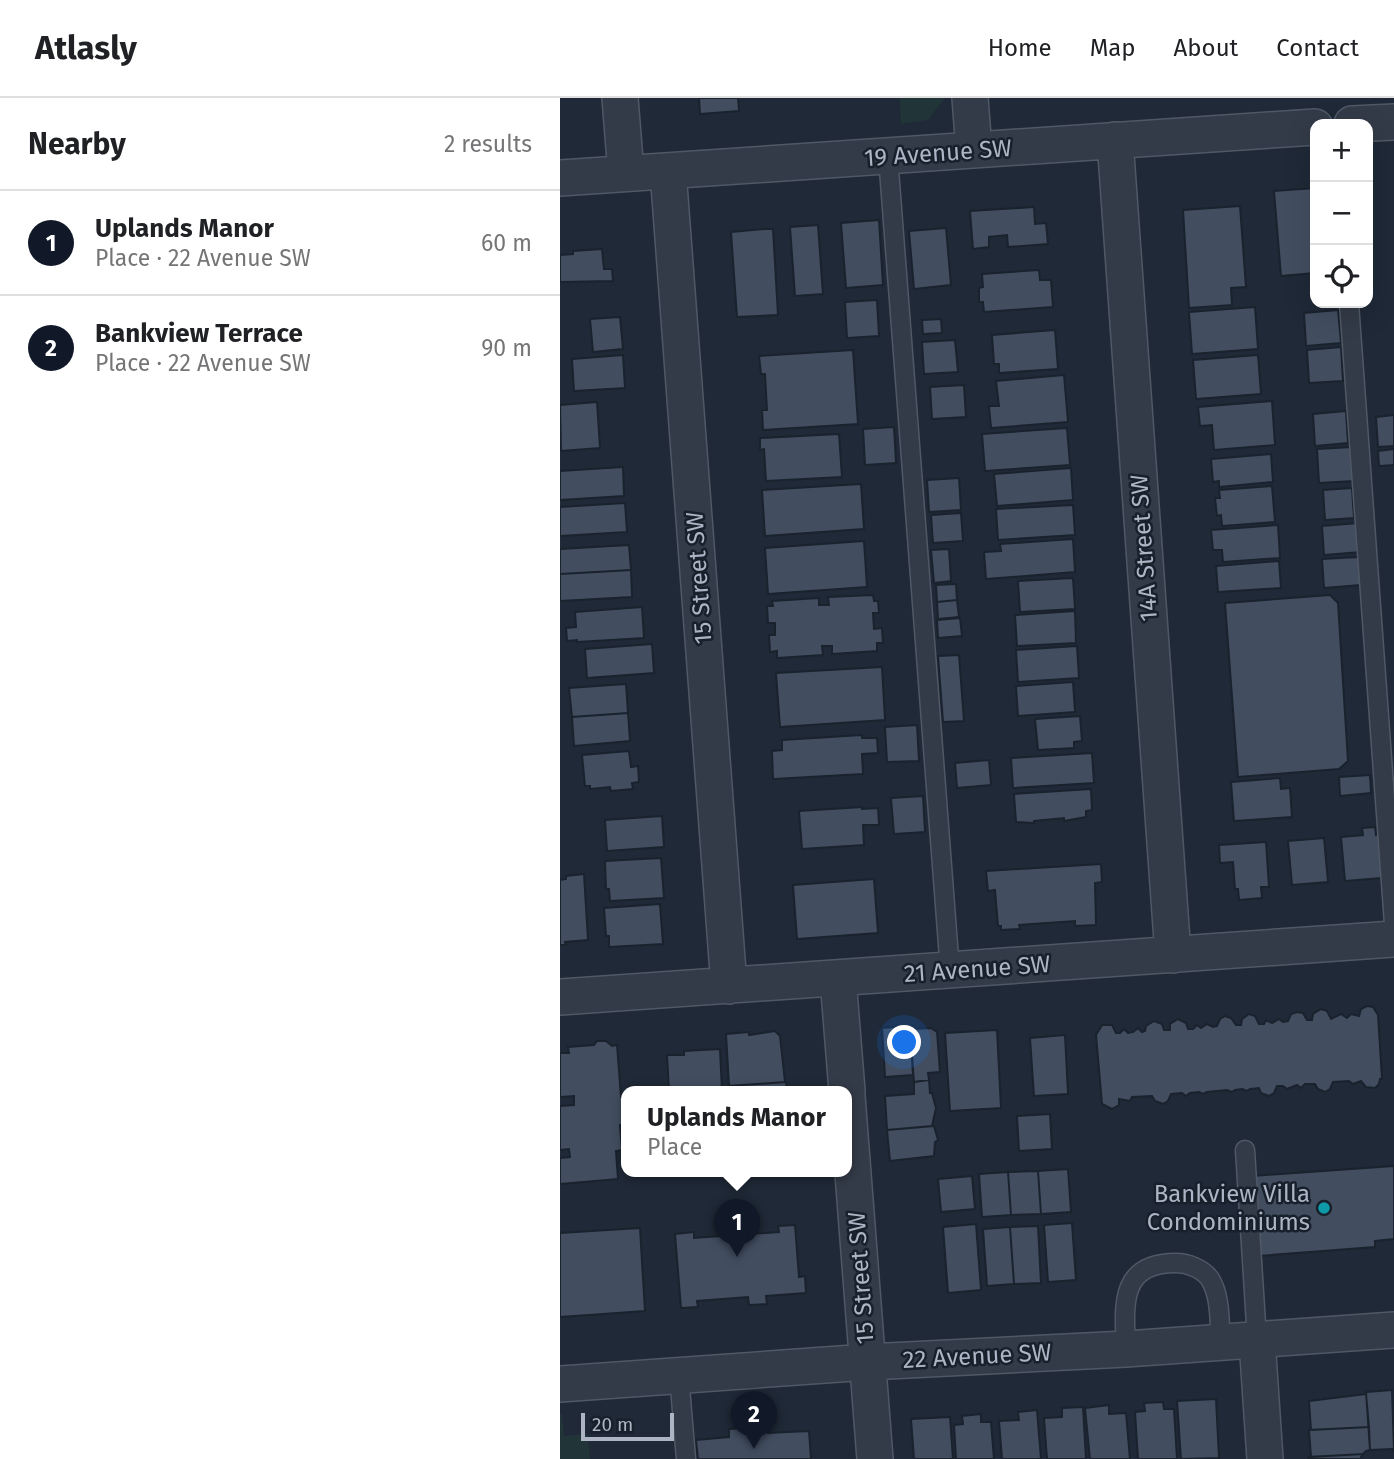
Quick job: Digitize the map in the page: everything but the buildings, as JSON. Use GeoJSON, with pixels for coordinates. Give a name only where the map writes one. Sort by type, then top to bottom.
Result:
{"type":"FeatureCollection","features":[{"type":"Feature","properties":{"kind":"street"},"geometry":{"type":"LineString","coordinates":[[620,98],[626,173]]}},
{"type":"Feature","properties":{"kind":"street"},"geometry":{"type":"LineString","coordinates":[[970,98],[974,150]]}},
{"type":"Feature","properties":{"kind":"street"},"geometry":{"type":"LineString","coordinates":[[1373,123],[1394,122]]}},
{"type":"Feature","properties":{"kind":"street","name":"19 Avenue SW"},"geometry":{"type":"LineString","coordinates":[[560,178],[1310,127]]}},
{"type":"Feature","properties":{"kind":"street","name":"14A Street SW"},"geometry":{"type":"LineString","coordinates":[[1115,140],[1173,955]]}},
{"type":"Feature","properties":{"kind":"street","name":"15 Street SW"},"geometry":{"type":"LineString","coordinates":[[668,171],[729,986]]}},
{"type":"Feature","properties":{"kind":"street","name":"21 Avenue SW"},"geometry":{"type":"LineString","coordinates":[[560,997],[1394,939]]}},
{"type":"Feature","properties":{"kind":"street"},"geometry":{"type":"LineString","coordinates":[[838,979],[847,1086]]}},
{"type":"Feature","properties":{"kind":"street","name":"15 Street SW"},"geometry":{"type":"LineString","coordinates":[[852,1159],[875,1459]]}},
{"type":"Feature","properties":{"kind":"street","name":"22 Avenue SW"},"geometry":{"type":"LineString","coordinates":[[560,1384],[1394,1330]]}},
{"type":"Feature","properties":{"kind":"street"},"geometry":{"type":"LineString","coordinates":[[1257,1340],[1265,1459]]}},
{"type":"Feature","properties":{"kind":"lane"},"geometry":{"type":"LineString","coordinates":[[888,156],[950,971]]}},
{"type":"Feature","properties":{"kind":"lane"},"geometry":{"type":"LineString","coordinates":[[1349,308],[1394,924]]}},
{"type":"Feature","properties":{"kind":"lane"},"geometry":{"type":"LineString","coordinates":[[1245,1150],[1257,1340]]}},
{"type":"Feature","properties":{"kind":"lane"},"geometry":{"type":"LineString","coordinates":[[1126,1349],[1124,1311],[1127,1292],[1135,1276],[1150,1266],[1168,1263],[1183,1264],[1208,1276],[1216,1291],[1221,1342]]}},
{"type":"Feature","properties":{"kind":"lane"},"geometry":{"type":"LineString","coordinates":[[679,1375],[686,1459]]}},
{"type":"Feature","properties":{"kind":"green space"},"geometry":{"type":"Polygon","coordinates":[[[900,98],[945,98],[928,120],[901,124],[900,98]]]}},
{"type":"Feature","properties":{"kind":"green space"},"geometry":{"type":"Polygon","coordinates":[[[560,1414],[564,1436],[588,1434],[590,1459],[560,1459],[560,1414]]]}},
{"type":"Feature","properties":{"kind":"place","name":"Bankview Villa Condominiums"},"geometry":{"type":"Point","coordinates":[1324,1208]}},
{"type":"Feature","properties":{"kind":"place","name":"Uplands Manor"},"geometry":{"type":"Point","coordinates":[737,1257]}},
{"type":"Feature","properties":{"kind":"place","name":"Bankview Terrace"},"geometry":{"type":"Point","coordinates":[754,1449]}}]}
